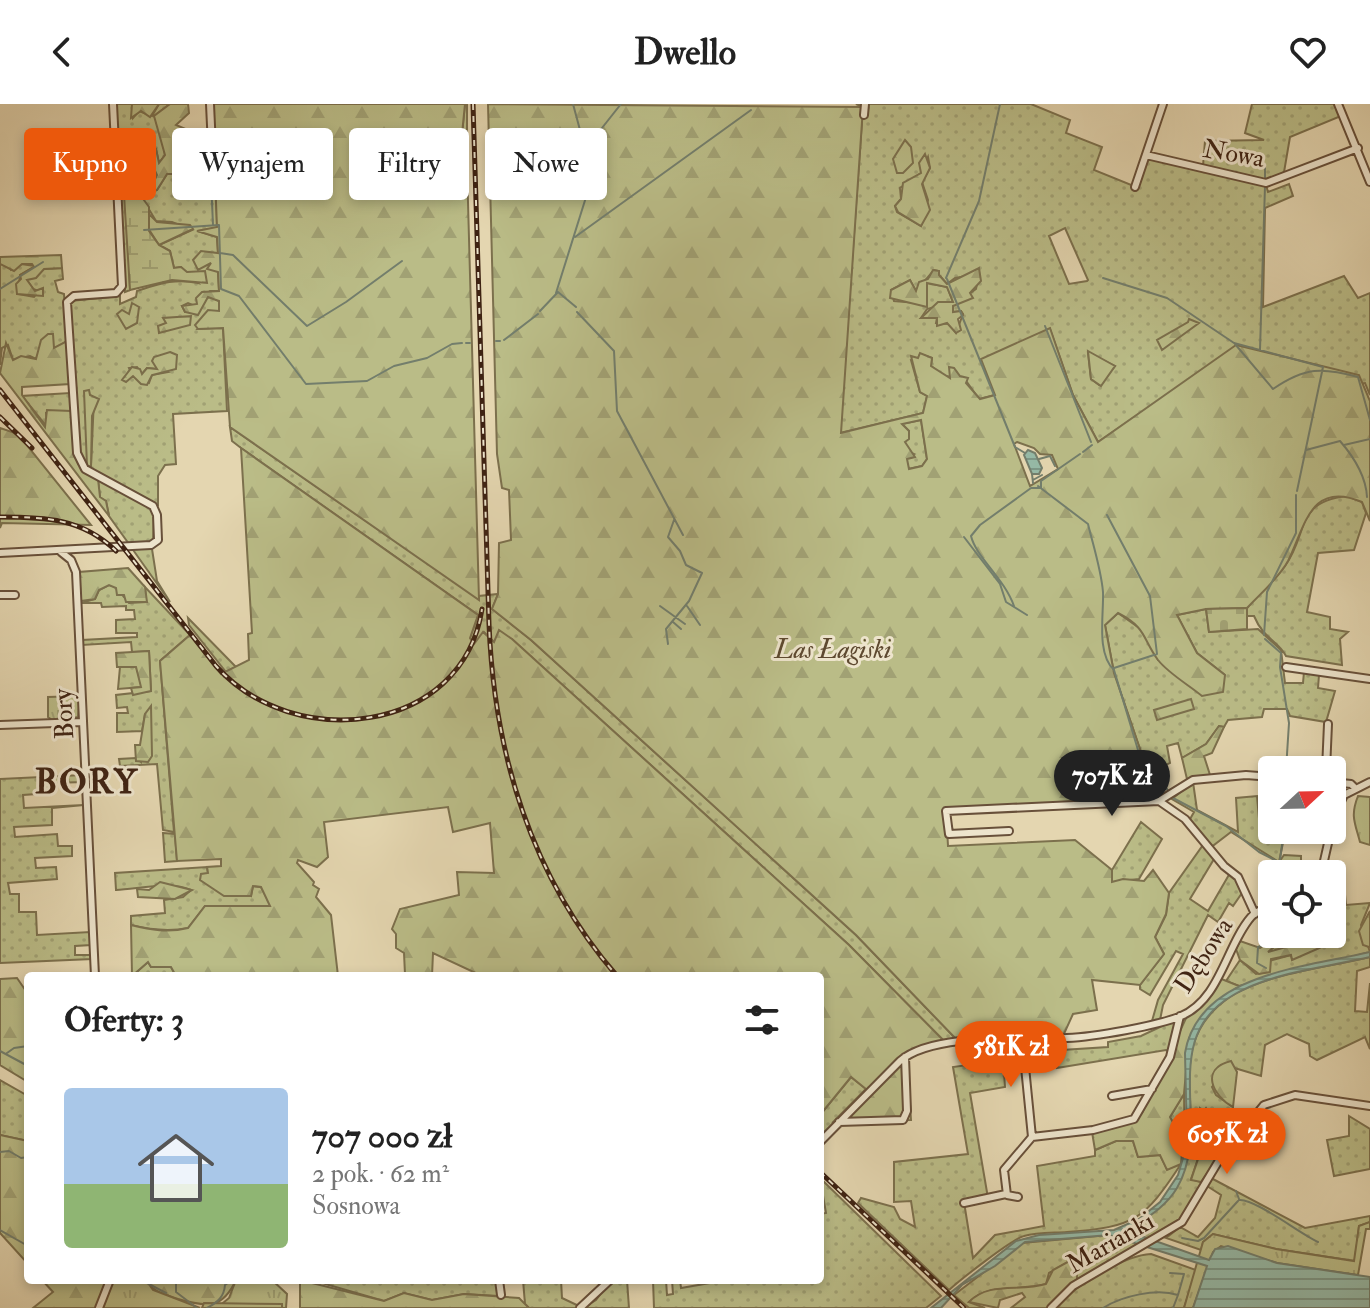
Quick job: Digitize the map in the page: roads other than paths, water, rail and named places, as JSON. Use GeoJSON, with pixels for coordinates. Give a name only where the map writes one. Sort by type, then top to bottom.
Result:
{"type":"FeatureCollection","features":[{"type":"Feature","properties":{"kind":"street"},"geometry":{"type":"LineString","coordinates":[[0,553],[61,552],[155,544],[157,515],[150,503],[85,469],[77,453],[67,302],[74,296],[116,293],[122,286],[113,104]]}},
{"type":"Feature","properties":{"kind":"street"},"geometry":{"type":"LineString","coordinates":[[210,104],[211,128]]}},
{"type":"Feature","properties":{"kind":"street"},"geometry":{"type":"LineString","coordinates":[[864,115],[865,104]]}},
{"type":"Feature","properties":{"kind":"street"},"geometry":{"type":"LineString","coordinates":[[1135,187],[1163,104]]}},
{"type":"Feature","properties":{"kind":"street"},"geometry":{"type":"LineString","coordinates":[[1338,104],[1370,182]]}},
{"type":"Feature","properties":{"kind":"street","name":"Nowa"},"geometry":{"type":"LineString","coordinates":[[1146,155],[1266,183],[1358,148]]}},
{"type":"Feature","properties":{"kind":"street","name":"Bory"},"geometry":{"type":"LineString","coordinates":[[73,549],[71,560],[76,572],[95,972]]}},
{"type":"Feature","properties":{"kind":"street"},"geometry":{"type":"LineString","coordinates":[[61,552],[71,560]]}},
{"type":"Feature","properties":{"kind":"street"},"geometry":{"type":"LineString","coordinates":[[0,595],[15,595]]}},
{"type":"Feature","properties":{"kind":"street"},"geometry":{"type":"LineString","coordinates":[[1286,667],[1370,679]]}},
{"type":"Feature","properties":{"kind":"street"},"geometry":{"type":"LineString","coordinates":[[0,725],[83,722]]}},
{"type":"Feature","properties":{"kind":"street"},"geometry":{"type":"LineString","coordinates":[[1327,756],[1328,724]]}},
{"type":"Feature","properties":{"kind":"street"},"geometry":{"type":"LineString","coordinates":[[1009,831],[949,834],[946,811],[1159,801],[1193,780],[1258,776]]}},
{"type":"Feature","properties":{"kind":"street"},"geometry":{"type":"LineString","coordinates":[[1346,795],[1354,787],[1370,782]]}},
{"type":"Feature","properties":{"kind":"street"},"geometry":{"type":"LineString","coordinates":[[1346,783],[1354,787]]}},
{"type":"Feature","properties":{"kind":"street"},"geometry":{"type":"LineString","coordinates":[[1159,801],[1185,819],[1224,866],[1238,877],[1255,914]]}},
{"type":"Feature","properties":{"kind":"street","name":"Dębowa"},"geometry":{"type":"LineString","coordinates":[[824,1138],[905,1057],[926,1049],[1022,1037],[1079,1037],[1180,1016],[1206,994],[1258,912]]}},
{"type":"Feature","properties":{"kind":"street"},"geometry":{"type":"LineString","coordinates":[[1006,1194],[1004,1170],[1032,1137],[1084,1132],[1130,1121],[1139,1115],[1170,1057],[1180,1016]]}},
{"type":"Feature","properties":{"kind":"street"},"geometry":{"type":"LineString","coordinates":[[1022,1037],[1032,1137]]}},
{"type":"Feature","properties":{"kind":"street"},"geometry":{"type":"LineString","coordinates":[[839,1122],[903,1120],[907,1111],[905,1057]]}},
{"type":"Feature","properties":{"kind":"street"},"geometry":{"type":"LineString","coordinates":[[1112,1096],[1152,1089]]}},
{"type":"Feature","properties":{"kind":"street","name":"Marianki"},"geometry":{"type":"LineString","coordinates":[[1051,1308],[1073,1286],[1154,1240],[1189,1214],[1218,1162],[1264,1105],[1282,1096],[1295,1095],[1370,1106]]}},
{"type":"Feature","properties":{"kind":"street"},"geometry":{"type":"LineString","coordinates":[[964,1203],[1006,1194],[1018,1197]]}},
{"type":"Feature","properties":{"kind":"street"},"geometry":{"type":"LineString","coordinates":[[99,1308],[108,1284]]}},
{"type":"Feature","properties":{"kind":"street"},"geometry":{"type":"LineString","coordinates":[[500,1284],[501,1295]]}},
{"type":"Feature","properties":{"kind":"street"},"geometry":{"type":"LineString","coordinates":[[580,1308],[606,1284]]}},
{"type":"Feature","properties":{"kind":"waterway"},"geometry":{"type":"LineString","coordinates":[[573,104],[579,128]]}},
{"type":"Feature","properties":{"kind":"waterway"},"geometry":{"type":"LineString","coordinates":[[556,293],[592,178],[598,133],[621,104]]}},
{"type":"Feature","properties":{"kind":"waterway"},"geometry":{"type":"LineString","coordinates":[[946,278],[979,201],[1000,104]]}},
{"type":"Feature","properties":{"kind":"waterway"},"geometry":{"type":"LineString","coordinates":[[575,237],[751,110]]}},
{"type":"Feature","properties":{"kind":"waterway"},"geometry":{"type":"LineString","coordinates":[[1265,167],[1265,182]]}},
{"type":"Feature","properties":{"kind":"waterway"},"geometry":{"type":"LineString","coordinates":[[1260,350],[1265,186]]}},
{"type":"Feature","properties":{"kind":"waterway"},"geometry":{"type":"LineString","coordinates":[[212,200],[213,225]]}},
{"type":"Feature","properties":{"kind":"waterway"},"geometry":{"type":"LineString","coordinates":[[144,230],[219,225],[221,289],[239,296],[306,384],[367,381],[394,366],[427,358],[452,344],[462,343]]}},
{"type":"Feature","properties":{"kind":"waterway"},"geometry":{"type":"LineString","coordinates":[[220,253],[233,255],[307,326],[402,261]]}},
{"type":"Feature","properties":{"kind":"waterway"},"geometry":{"type":"LineString","coordinates":[[0,289],[43,262]]}},
{"type":"Feature","properties":{"kind":"waterway"},"geometry":{"type":"LineString","coordinates":[[1103,278],[1167,298],[1234,343],[1323,367],[1297,491]]}},
{"type":"Feature","properties":{"kind":"waterway"},"geometry":{"type":"LineString","coordinates":[[947,279],[1015,447],[1025,453]]}},
{"type":"Feature","properties":{"kind":"waterway"},"geometry":{"type":"LineString","coordinates":[[540,311],[558,292],[576,307]]}},
{"type":"Feature","properties":{"kind":"waterway"},"geometry":{"type":"LineString","coordinates":[[577,312],[614,351],[617,411],[683,535]]}},
{"type":"Feature","properties":{"kind":"waterway"},"geometry":{"type":"LineString","coordinates":[[504,340],[538,314]]}},
{"type":"Feature","properties":{"kind":"waterway"},"geometry":{"type":"LineString","coordinates":[[1045,326],[1091,442]]}},
{"type":"Feature","properties":{"kind":"waterway"},"geometry":{"type":"LineString","coordinates":[[1235,344],[1273,389],[1295,376],[1314,371],[1358,377],[1370,420]]}},
{"type":"Feature","properties":{"kind":"waterway"},"geometry":{"type":"LineString","coordinates":[[1344,445],[1370,439]]}},
{"type":"Feature","properties":{"kind":"waterway"},"geometry":{"type":"LineString","coordinates":[[1306,450],[1340,441],[1358,467],[1367,497]]}},
{"type":"Feature","properties":{"kind":"waterway"},"geometry":{"type":"LineString","coordinates":[[1083,452],[1092,445]]}},
{"type":"Feature","properties":{"kind":"waterway"},"geometry":{"type":"LineString","coordinates":[[1014,606],[1004,586],[978,552],[971,536],[980,525],[1031,488],[1041,488],[1041,481],[1080,454]]}},
{"type":"Feature","properties":{"kind":"waterway"},"geometry":{"type":"LineString","coordinates":[[1039,459],[1050,456],[1055,466]]}},
{"type":"Feature","properties":{"kind":"waterway"},"geometry":{"type":"LineString","coordinates":[[1032,474],[1033,483]]}},
{"type":"Feature","properties":{"kind":"waterway"},"geometry":{"type":"LineString","coordinates":[[1033,480],[1042,475]]}},
{"type":"Feature","properties":{"kind":"waterway"},"geometry":{"type":"LineString","coordinates":[[1038,486],[1088,524],[1102,583],[1105,654],[1114,670],[1141,760],[1151,763],[1170,794]]}},
{"type":"Feature","properties":{"kind":"waterway"},"geometry":{"type":"LineString","coordinates":[[1264,635],[1267,592],[1296,533],[1296,495]]}},
{"type":"Feature","properties":{"kind":"waterway"},"geometry":{"type":"LineString","coordinates":[[1107,515],[1150,596],[1157,654],[1114,668]]}},
{"type":"Feature","properties":{"kind":"waterway"},"geometry":{"type":"LineString","coordinates":[[668,644],[666,629],[689,601],[702,573],[686,565],[680,551],[668,537],[674,520]]}},
{"type":"Feature","properties":{"kind":"waterway"},"geometry":{"type":"LineString","coordinates":[[964,537],[1000,584],[1006,602],[1027,615]]}},
{"type":"Feature","properties":{"kind":"waterway"},"geometry":{"type":"LineString","coordinates":[[660,606],[685,624]]}},
{"type":"Feature","properties":{"kind":"waterway"},"geometry":{"type":"LineString","coordinates":[[687,606],[700,625]]}},
{"type":"Feature","properties":{"kind":"waterway"},"geometry":{"type":"LineString","coordinates":[[673,622],[681,629]]}},
{"type":"Feature","properties":{"kind":"waterway"},"geometry":{"type":"LineString","coordinates":[[1265,639],[1281,653],[1280,667],[1289,723],[1287,756]]}},
{"type":"Feature","properties":{"kind":"waterway"},"geometry":{"type":"LineString","coordinates":[[1173,798],[1226,826],[1259,852],[1275,860]]}},
{"type":"Feature","properties":{"kind":"waterway"},"geometry":{"type":"LineString","coordinates":[[1280,860],[1282,844]]}},
{"type":"Feature","properties":{"kind":"waterway"},"geometry":{"type":"LineString","coordinates":[[1258,947],[1257,963],[1266,968]]}},
{"type":"Feature","properties":{"kind":"waterway"},"geometry":{"type":"LineString","coordinates":[[7,1053],[24,1047]]}},
{"type":"Feature","properties":{"kind":"waterway"},"geometry":{"type":"LineString","coordinates":[[0,1051],[24,1064]]}},
{"type":"Feature","properties":{"kind":"waterway"},"geometry":{"type":"LineString","coordinates":[[0,1152],[9,1151],[24,1158]]}},
{"type":"Feature","properties":{"kind":"waterway"},"geometry":{"type":"LineString","coordinates":[[1236,1191],[1239,1199]]}},
{"type":"Feature","properties":{"kind":"waterway"},"geometry":{"type":"LineString","coordinates":[[1239,1200],[1266,1210],[1318,1242]]}},
{"type":"Feature","properties":{"kind":"waterway"},"geometry":{"type":"LineString","coordinates":[[1182,1238],[1198,1241],[1204,1238],[1238,1201]]}},
{"type":"Feature","properties":{"kind":"waterway"},"geometry":{"type":"LineString","coordinates":[[0,1230],[24,1244]]}},
{"type":"Feature","properties":{"kind":"waterway"},"geometry":{"type":"LineString","coordinates":[[1103,1308],[1139,1294],[1160,1292],[1178,1295],[1184,1274],[1170,1273]]}},
{"type":"Feature","properties":{"kind":"waterway"},"geometry":{"type":"LineString","coordinates":[[149,1284],[166,1293]]}},
{"type":"Feature","properties":{"kind":"waterway"},"geometry":{"type":"LineString","coordinates":[[176,1284],[176,1292],[197,1308]]}},
{"type":"Feature","properties":{"kind":"waterway"},"geometry":{"type":"LineString","coordinates":[[207,1308],[220,1299],[226,1284]]}},
{"type":"Feature","properties":{"kind":"waterway"},"geometry":{"type":"LineString","coordinates":[[1173,1308],[1178,1295]]}},
{"type":"Feature","properties":{"kind":"railway"},"geometry":{"type":"LineString","coordinates":[[473,104],[489,624],[499,720],[509,766],[540,855],[561,897],[614,972]]}},
{"type":"Feature","properties":{"kind":"railway"},"geometry":{"type":"LineString","coordinates":[[0,390],[216,666],[249,694],[287,712],[329,719],[371,717],[410,705],[443,683],[468,651],[482,609]]}},
{"type":"Feature","properties":{"kind":"railway"},"geometry":{"type":"LineString","coordinates":[[0,417],[32,448]]}},
{"type":"Feature","properties":{"kind":"railway"},"geometry":{"type":"LineString","coordinates":[[0,517],[48,519],[76,526],[103,540],[116,551]]}},
{"type":"Feature","properties":{"kind":"railway"},"geometry":{"type":"LineString","coordinates":[[824,1176],[964,1308]]}},
{"type":"Feature","properties":{"kind":"district","name":"BORY"},"geometry":{"type":"Point","coordinates":[87,781]}},
{"type":"Feature","properties":{"kind":"park label","name":"Las Łagiski"},"geometry":{"type":"Point","coordinates":[833,649]}}]}
